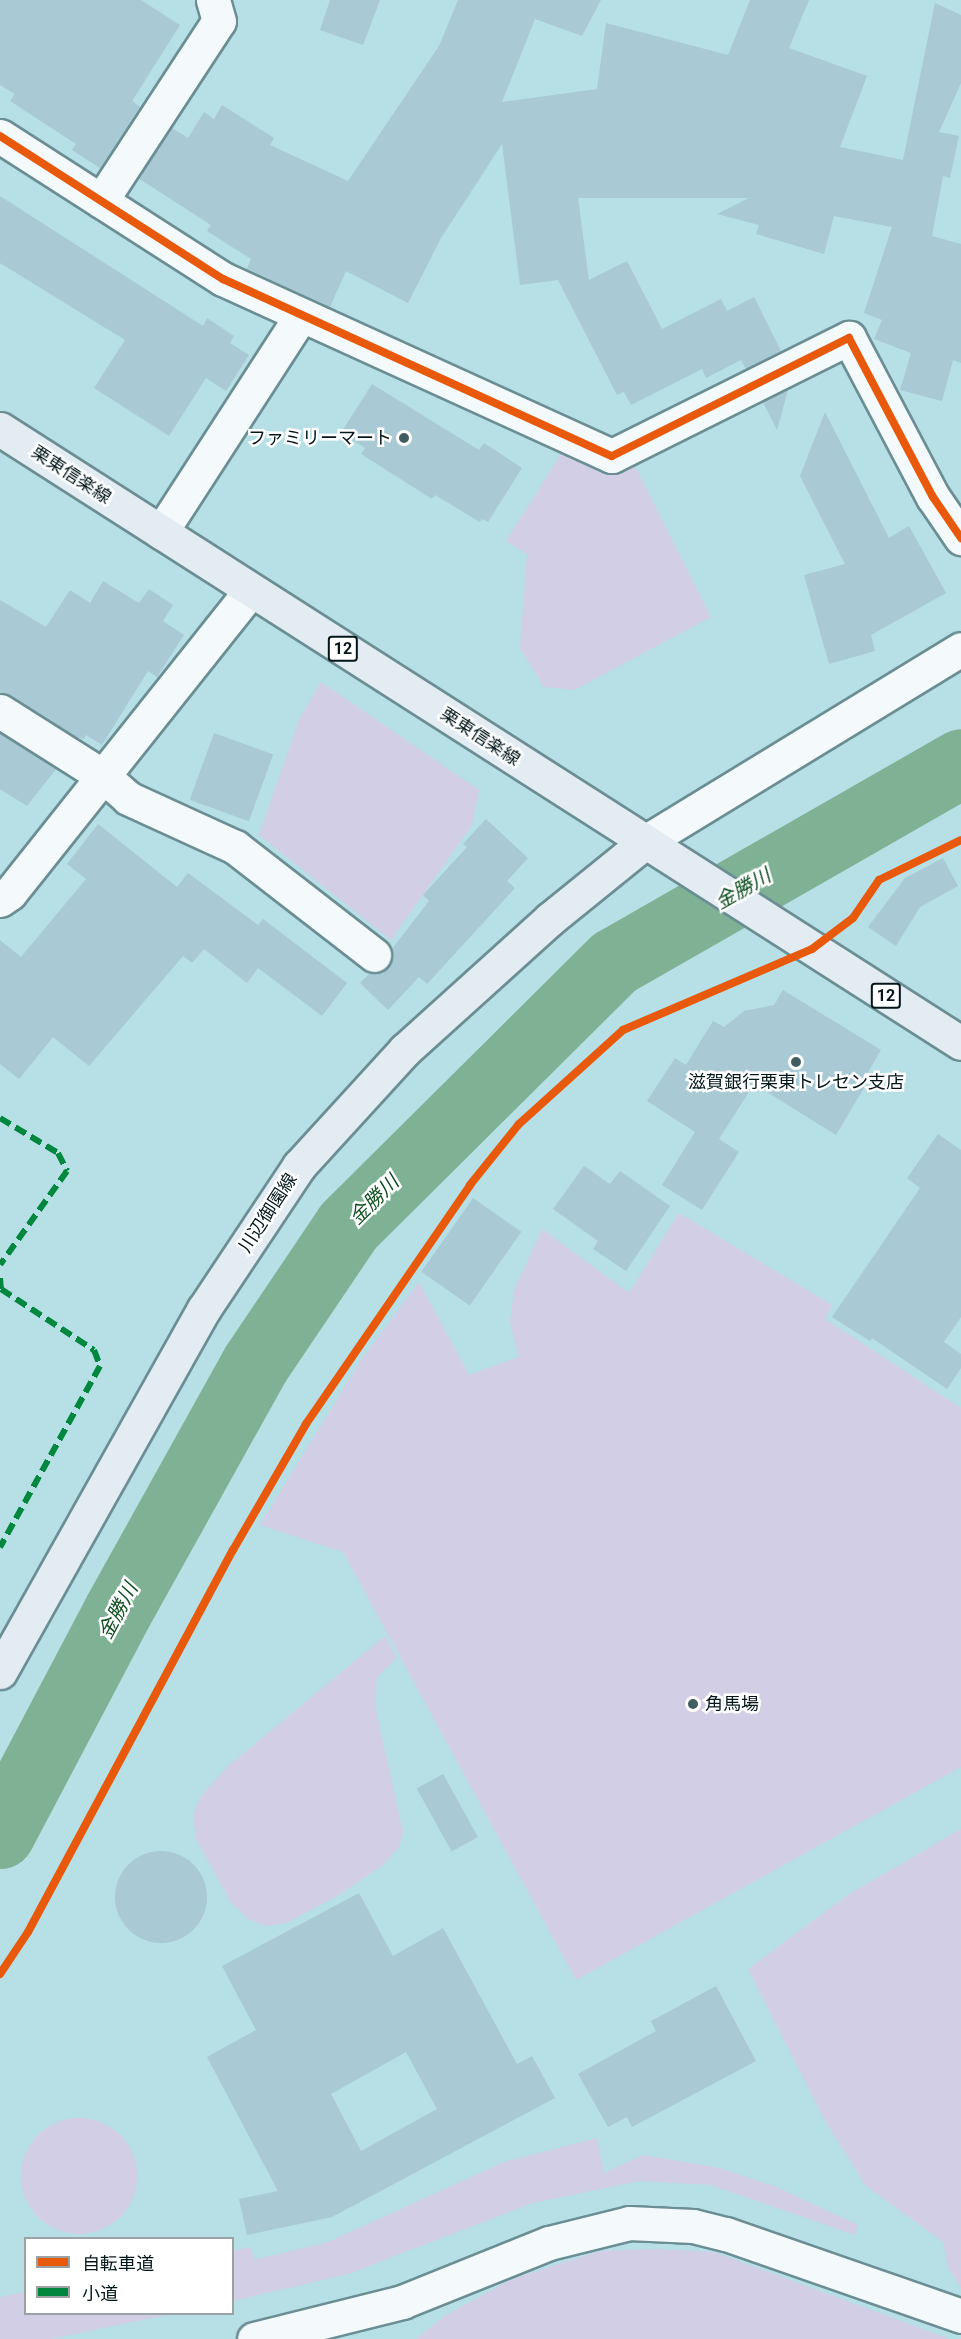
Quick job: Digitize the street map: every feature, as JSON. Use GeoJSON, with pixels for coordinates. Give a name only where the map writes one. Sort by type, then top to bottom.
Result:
{"type":"FeatureCollection","features":[{"type":"Feature","properties":{"kind":"main road","name":"栗東信楽線"},"geometry":{"type":"LineString","coordinates":[[0,429],[645,842],[688,866],[961,1043]]}},
{"type":"Feature","properties":{"kind":"main road","name":"川辺御園線"},"geometry":{"type":"LineString","coordinates":[[0,1672],[204,1309],[299,1166],[405,1050],[550,919],[645,842]]}},
{"type":"Feature","properties":{"kind":"street"},"geometry":{"type":"LineString","coordinates":[[101,201],[219,21],[213,0]]}},
{"type":"Feature","properties":{"kind":"street"},"geometry":{"type":"LineString","coordinates":[[0,136],[223,279],[612,456],[849,338],[933,497],[961,538]]}},
{"type":"Feature","properties":{"kind":"street"},"geometry":{"type":"LineString","coordinates":[[161,532],[301,316]]}},
{"type":"Feature","properties":{"kind":"street"},"geometry":{"type":"LineString","coordinates":[[0,900],[104,776],[251,590]]}},
{"type":"Feature","properties":{"kind":"street"},"geometry":{"type":"LineString","coordinates":[[645,842],[961,649]]}},
{"type":"Feature","properties":{"kind":"street"},"geometry":{"type":"LineString","coordinates":[[0,711],[104,776],[128,798],[235,848],[374,955]]}},
{"type":"Feature","properties":{"kind":"street"},"geometry":{"type":"LineString","coordinates":[[254,2339],[402,2302],[549,2243],[629,2223],[693,2226],[726,2234],[961,2316]]}},
{"type":"Feature","properties":{"kind":"shaded area"},"geometry":{"type":"Polygon","coordinates":[[[563,451],[614,473],[635,466],[711,617],[574,690],[544,687],[520,648],[527,554],[506,541],[563,451]]]}},
{"type":"Feature","properties":{"kind":"shaded area"},"geometry":{"type":"Polygon","coordinates":[[[321,682],[479,790],[472,825],[391,940],[259,835],[299,720],[321,682]]]}},
{"type":"Feature","properties":{"kind":"shaded area","name":"角馬場"},"geometry":{"type":"Polygon","coordinates":[[[679,1213],[832,1305],[825,1319],[961,1408],[961,1767],[576,1980],[343,1552],[260,1525],[361,1360],[419,1282],[469,1375],[519,1357],[510,1322],[514,1291],[542,1229],[629,1293],[679,1213]]]}},
{"type":"Feature","properties":{"kind":"shaded area"},"geometry":{"type":"Polygon","coordinates":[[[385,1636],[397,1658],[377,1677],[375,1706],[403,1832],[399,1847],[383,1865],[337,1896],[286,1923],[266,1926],[248,1919],[230,1901],[196,1839],[193,1814],[202,1795],[227,1767],[385,1636]]]}},
{"type":"Feature","properties":{"kind":"shaded area"},"geometry":{"type":"Polygon","coordinates":[[[961,1829],[961,2288],[948,2268],[943,2242],[865,2185],[823,2117],[748,1969],[848,1895],[961,1829]]]}},
{"type":"Feature","properties":{"kind":"shaded area"},"geometry":{"type":"Polygon","coordinates":[[[79,2118],[101,2123],[120,2135],[132,2154],[137,2176],[132,2198],[120,2217],[101,2229],[79,2234],[57,2229],[38,2217],[26,2198],[21,2176],[26,2154],[38,2135],[57,2123],[79,2118]]]}},
{"type":"Feature","properties":{"kind":"shaded area"},"geometry":{"type":"Polygon","coordinates":[[[597,2138],[604,2173],[643,2155],[720,2168],[774,2186],[858,2225],[855,2235],[711,2185],[639,2181],[533,2203],[348,2274],[234,2301],[234,2251],[251,2247],[254,2260],[328,2242],[504,2162],[597,2138]]]}},
{"type":"Feature","properties":{"kind":"shaded area"},"geometry":{"type":"Polygon","coordinates":[[[657,2249],[714,2252],[950,2339],[416,2339],[444,2316],[512,2279],[600,2251],[657,2249]]]}},
{"type":"Feature","properties":{"kind":"shaded area"},"geometry":{"type":"Polygon","coordinates":[[[24,2292],[24,2315],[166,2315],[50,2339],[0,2339],[0,2297],[24,2292]]]}},
{"type":"Feature","properties":{"kind":"building"},"geometry":{"type":"Polygon","coordinates":[[[0,0],[141,0],[180,25],[132,101],[140,107],[100,168],[72,150],[76,144],[10,101],[15,94],[0,85],[0,0]]]}},
{"type":"Feature","properties":{"kind":"building"},"geometry":{"type":"Polygon","coordinates":[[[330,0],[380,0],[363,45],[320,30],[330,0]]]}},
{"type":"Feature","properties":{"kind":"building"},"geometry":{"type":"Polygon","coordinates":[[[458,0],[601,0],[582,36],[535,19],[502,102],[597,89],[606,23],[728,55],[750,0],[809,0],[789,48],[867,76],[840,147],[903,160],[935,3],[961,15],[961,83],[939,132],[959,136],[950,178],[943,176],[932,236],[961,244],[961,363],[953,360],[942,401],[900,390],[911,353],[874,339],[882,320],[864,313],[892,227],[834,216],[824,254],[756,234],[759,225],[717,214],[749,198],[578,198],[589,280],[627,261],[662,329],[721,299],[727,311],[754,297],[781,351],[746,369],[741,360],[706,378],[702,369],[631,405],[624,392],[617,395],[558,280],[520,285],[502,144],[441,238],[408,303],[346,271],[330,307],[247,269],[251,259],[207,231],[211,225],[138,178],[172,128],[188,138],[204,112],[214,119],[222,105],[274,138],[270,145],[348,181],[439,46],[458,0]]]}},
{"type":"Feature","properties":{"kind":"building"},"geometry":{"type":"Polygon","coordinates":[[[0,196],[203,326],[207,318],[234,336],[230,343],[249,355],[226,391],[206,378],[169,436],[94,388],[125,340],[0,263],[0,196]]]}},
{"type":"Feature","properties":{"kind":"building","name":"ファミリーマート"},"geometry":{"type":"Polygon","coordinates":[[[372,384],[479,450],[484,443],[522,468],[488,522],[482,519],[480,522],[435,495],[432,499],[361,454],[365,448],[341,433],[372,384]]]}},
{"type":"Feature","properties":{"kind":"building"},"geometry":{"type":"Polygon","coordinates":[[[788,390],[777,430],[763,402],[788,390]]]}},
{"type":"Feature","properties":{"kind":"building"},"geometry":{"type":"Polygon","coordinates":[[[825,412],[889,538],[909,526],[946,593],[871,635],[875,651],[829,664],[804,575],[845,564],[800,476],[825,412]]]}},
{"type":"Feature","properties":{"kind":"building"},"geometry":{"type":"Polygon","coordinates":[[[103,581],[139,603],[149,589],[173,605],[163,621],[184,635],[157,677],[148,671],[102,745],[86,735],[84,739],[76,737],[0,692],[0,600],[46,627],[70,590],[90,603],[103,581]]]}},
{"type":"Feature","properties":{"kind":"building"},"geometry":{"type":"Polygon","coordinates":[[[0,733],[56,769],[27,806],[0,789],[0,733]]]}},
{"type":"Feature","properties":{"kind":"building"},"geometry":{"type":"Polygon","coordinates":[[[214,733],[273,755],[249,821],[190,800],[214,733]]]}},
{"type":"Feature","properties":{"kind":"building"},"geometry":{"type":"Polygon","coordinates":[[[486,819],[528,858],[507,881],[515,888],[427,984],[419,977],[388,1010],[360,983],[370,973],[381,973],[389,966],[392,949],[429,901],[423,895],[467,847],[463,844],[486,819]]]}},
{"type":"Feature","properties":{"kind":"building"},"geometry":{"type":"Polygon","coordinates":[[[98,824],[177,887],[188,873],[258,925],[263,919],[347,983],[322,1016],[258,968],[247,983],[204,949],[192,963],[183,956],[89,1066],[53,1037],[19,1079],[0,1064],[0,940],[21,957],[86,879],[67,864],[98,824]]]}},
{"type":"Feature","properties":{"kind":"building"},"geometry":{"type":"Polygon","coordinates":[[[943,858],[958,886],[920,907],[896,946],[868,927],[905,878],[943,858]]]}},
{"type":"Feature","properties":{"kind":"building","name":"滋賀銀行栗東トレセン支店"},"geometry":{"type":"Polygon","coordinates":[[[783,990],[881,1050],[867,1074],[871,1076],[836,1135],[754,1084],[719,1139],[739,1152],[702,1210],[662,1185],[695,1132],[647,1101],[675,1058],[686,1065],[713,1021],[724,1027],[744,1011],[774,1005],[783,990]]]}},
{"type":"Feature","properties":{"kind":"building"},"geometry":{"type":"Polygon","coordinates":[[[938,1134],[961,1150],[961,1317],[944,1342],[961,1354],[961,1368],[947,1389],[872,1338],[870,1341],[832,1317],[920,1188],[907,1178],[938,1134]]]}},
{"type":"Feature","properties":{"kind":"building"},"geometry":{"type":"Polygon","coordinates":[[[584,1166],[610,1184],[620,1171],[670,1206],[626,1271],[593,1249],[598,1241],[553,1209],[584,1166]]]}},
{"type":"Feature","properties":{"kind":"building"},"geometry":{"type":"Polygon","coordinates":[[[473,1198],[521,1232],[470,1306],[421,1272],[473,1198]]]}},
{"type":"Feature","properties":{"kind":"building"},"geometry":{"type":"Polygon","coordinates":[[[443,1774],[478,1837],[452,1852],[417,1789],[443,1774]]]}},
{"type":"Feature","properties":{"kind":"building"},"geometry":{"type":"Polygon","coordinates":[[[152,1851],[170,1851],[187,1858],[200,1871],[207,1888],[207,1906],[200,1923],[187,1936],[170,1943],[152,1943],[135,1936],[122,1923],[115,1906],[115,1888],[122,1871],[135,1858],[152,1851]]]}},
{"type":"Feature","properties":{"kind":"building"},"geometry":{"type":"Polygon","coordinates":[[[359,1893],[393,1956],[443,1928],[517,2064],[532,2056],[555,2098],[332,2217],[247,2235],[239,2199],[278,2191],[207,2057],[256,2030],[222,1966],[359,1893]],[[406,2052],[331,2094],[361,2151],[437,2109],[406,2052]]]}},
{"type":"Feature","properties":{"kind":"building"},"geometry":{"type":"Polygon","coordinates":[[[716,1986],[756,2061],[632,2127],[627,2117],[608,2127],[578,2074],[656,2031],[651,2021],[716,1986]]]}},
{"type":"Feature","properties":{"kind":"waterway","name":"金勝川"},"geometry":{"type":"LineString","coordinates":[[0,1834],[117,1612],[255,1364],[348,1226],[614,962],[961,763]]}},
{"type":"Feature","properties":{"kind":"marked path"},"geometry":{"type":"LineString","coordinates":[[0,1118],[58,1153],[67,1171],[0,1265]]}},
{"type":"Feature","properties":{"kind":"marked path"},"geometry":{"type":"LineString","coordinates":[[0,1278],[1,1289],[94,1350],[100,1366],[0,1547]]}},
{"type":"Feature","properties":{"kind":"cycle path"},"geometry":{"type":"LineString","coordinates":[[0,136],[223,279],[612,456],[849,338],[933,497],[961,538]]}},
{"type":"Feature","properties":{"kind":"cycle path"},"geometry":{"type":"LineString","coordinates":[[0,1974],[28,1932],[233,1550],[306,1424],[470,1185],[519,1124],[623,1030],[812,949],[853,918],[879,880],[961,840]]}},
{"type":"Feature","properties":{"kind":"place","name":"ファミリーマート"},"geometry":{"type":"Point","coordinates":[404,438]}},
{"type":"Feature","properties":{"kind":"place","name":"滋賀銀行栗東トレセン支店"},"geometry":{"type":"Point","coordinates":[796,1062]}},
{"type":"Feature","properties":{"kind":"place","name":"角馬場"},"geometry":{"type":"Point","coordinates":[693,1704]}}]}
